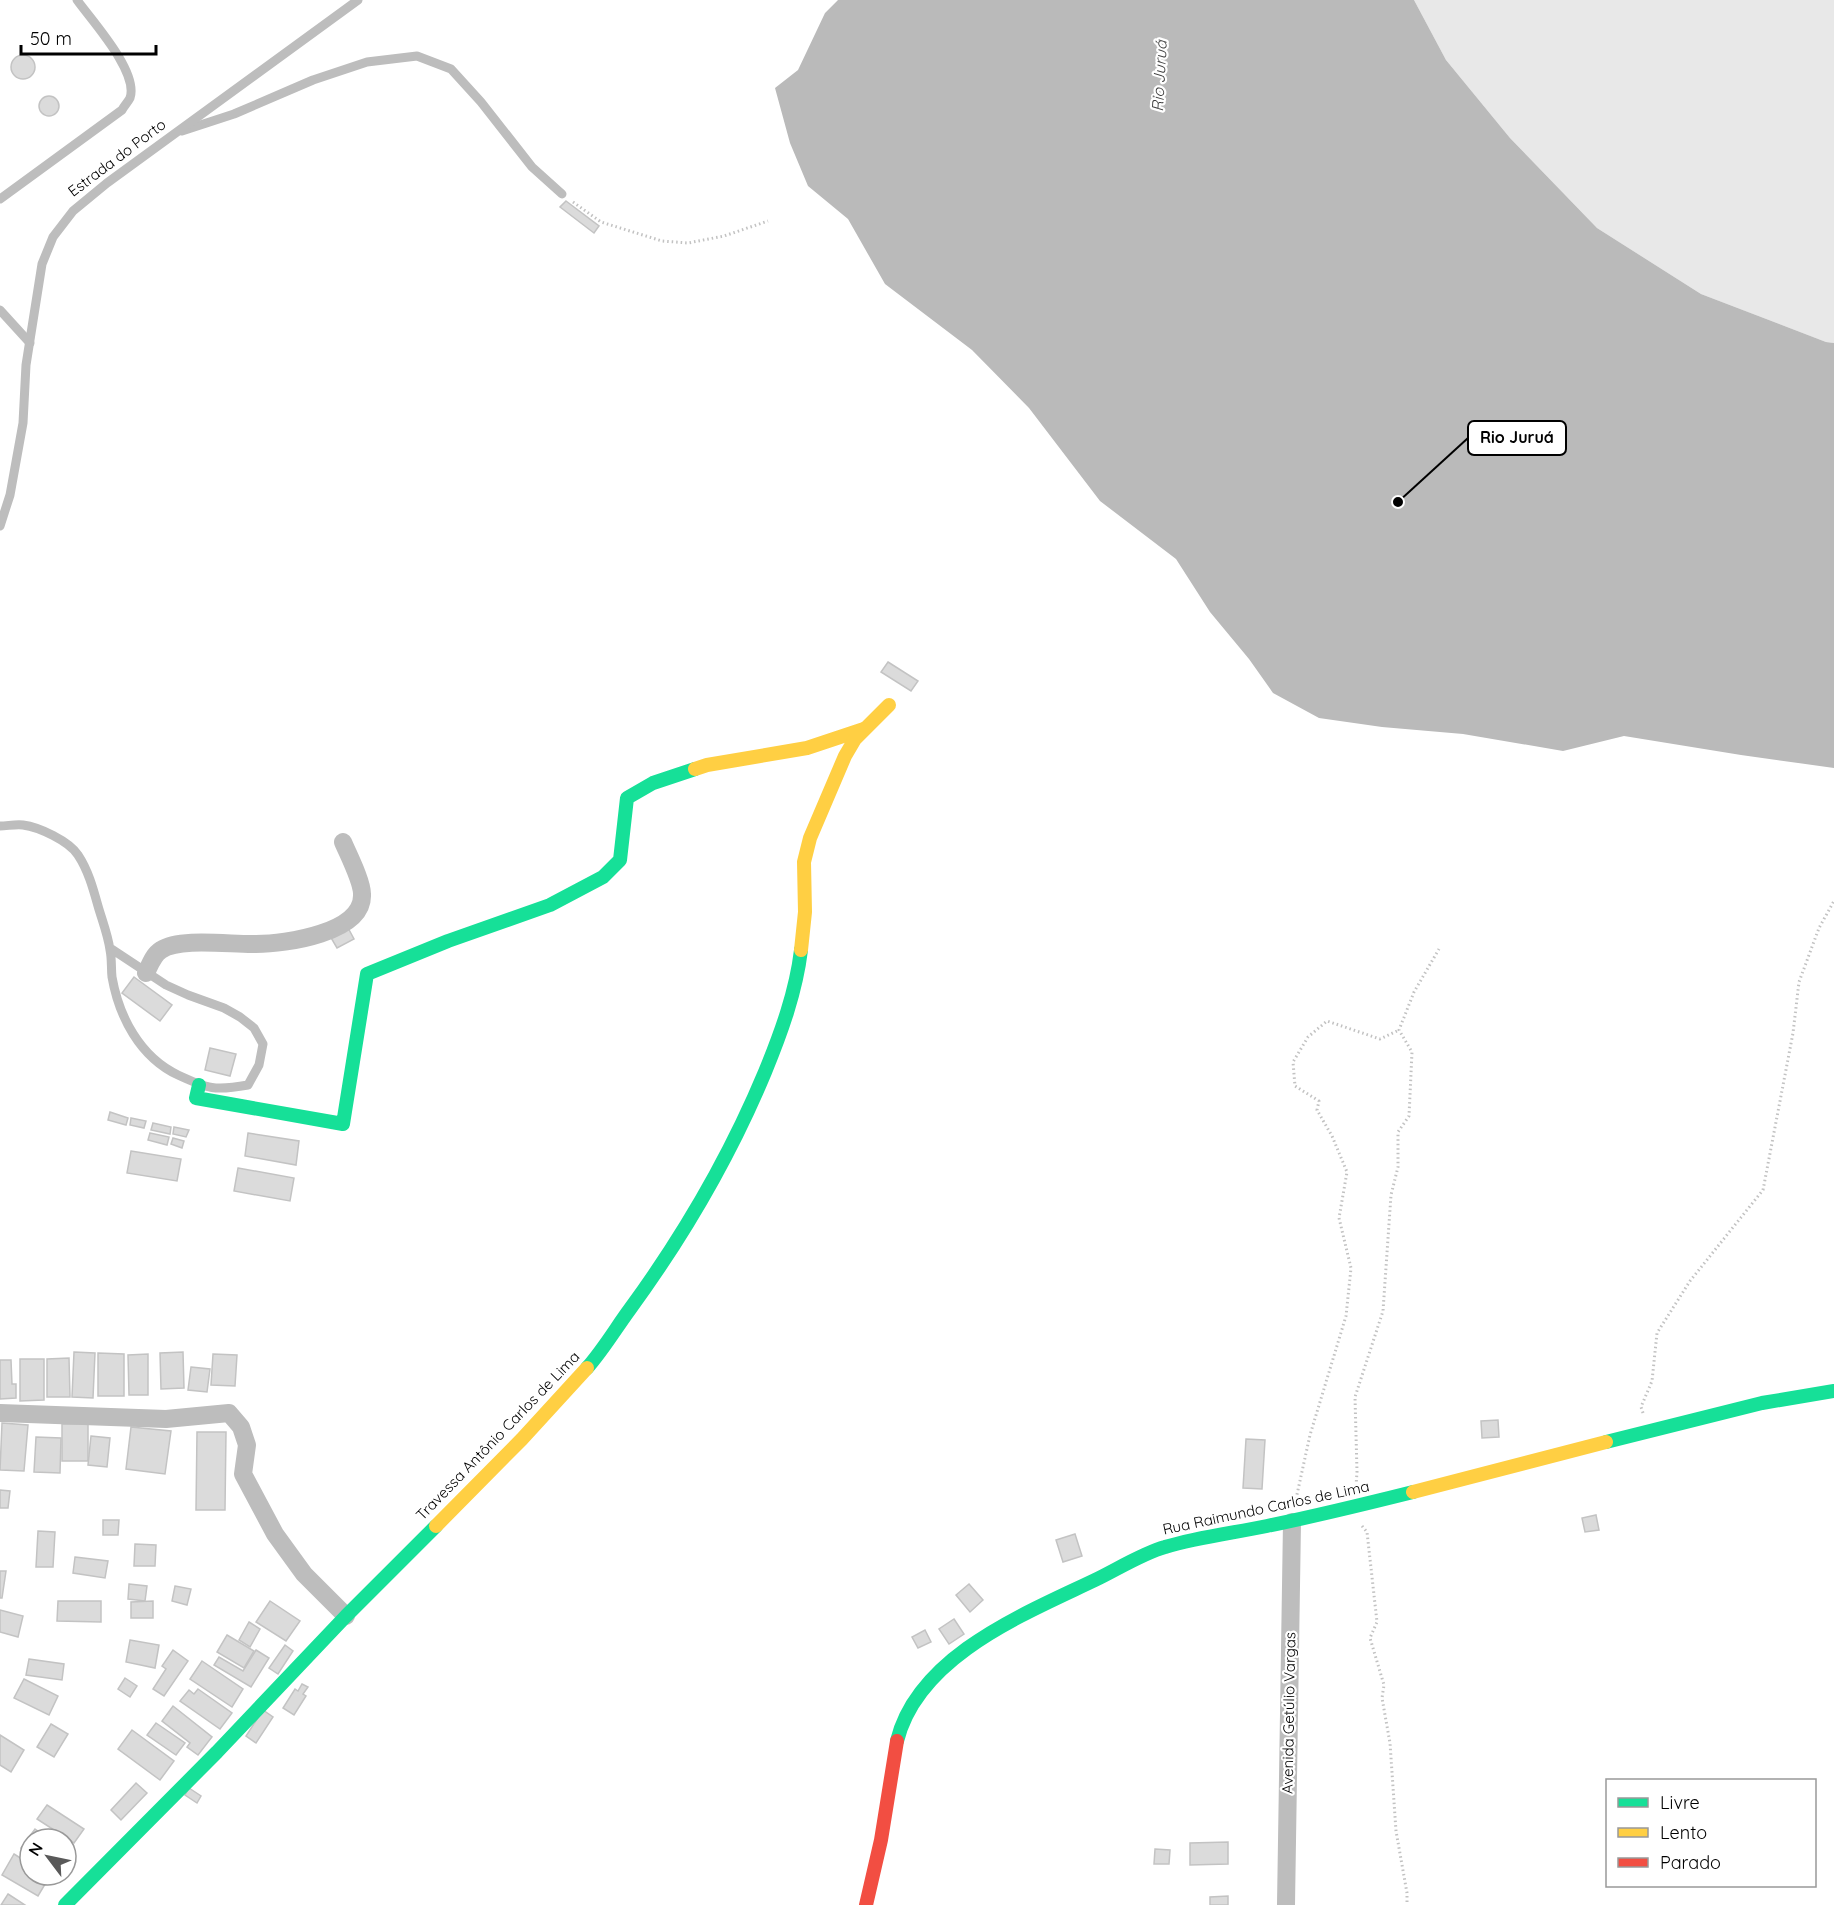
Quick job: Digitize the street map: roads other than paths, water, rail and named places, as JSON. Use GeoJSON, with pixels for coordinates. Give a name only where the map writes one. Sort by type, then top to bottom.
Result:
{"type":"FeatureCollection","features":[{"type":"Feature","properties":{"kind":"street","name":"Travessa Antônio Carlos de Lima"},"geometry":{"type":"LineString","coordinates":[[65,1905],[218,1752],[346,1616],[522,1439],[591,1365],[649,1283],[706,1193],[746,1120],[777,1043],[798,974],[805,912],[804,862],[810,838],[845,756],[864,729],[889,705]]}},
{"type":"Feature","properties":{"kind":"street"},"geometry":{"type":"LineString","coordinates":[[199,1085],[196,1098],[343,1124],[367,974],[448,941],[550,905],[603,877],[620,860],[627,798],[653,783],[707,765],[807,748],[864,729]]}},
{"type":"Feature","properties":{"kind":"street"},"geometry":{"type":"LineString","coordinates":[[146,973],[153,958],[161,949],[171,946],[227,942],[255,945],[290,941],[339,926],[357,914],[362,894],[344,842]]}},
{"type":"Feature","properties":{"kind":"street","name":"Rua Raimundo Carlos de Lima"},"geometry":{"type":"LineString","coordinates":[[866,1905],[881,1840],[900,1727],[911,1706],[929,1683],[947,1665],[1001,1625],[1163,1547],[1292,1522],[1762,1403],[1834,1391]]}},
{"type":"Feature","properties":{"kind":"street"},"geometry":{"type":"LineString","coordinates":[[0,1413],[166,1419],[229,1413],[241,1427],[247,1445],[243,1474],[275,1534],[304,1574],[346,1616]]}},
{"type":"Feature","properties":{"kind":"street","name":"Avenida Getúlio Vargas"},"geometry":{"type":"LineString","coordinates":[[1286,1905],[1292,1522]]}},
{"type":"Feature","properties":{"kind":"lane"},"geometry":{"type":"LineString","coordinates":[[0,199],[122,110],[130,98],[131,85],[128,74],[117,54],[77,0]]}},
{"type":"Feature","properties":{"kind":"lane","name":"Estrada do Porto"},"geometry":{"type":"LineString","coordinates":[[0,526],[10,495],[23,423],[26,365],[42,264],[53,237],[73,211],[107,183],[358,0]]}},
{"type":"Feature","properties":{"kind":"lane"},"geometry":{"type":"LineString","coordinates":[[174,134],[234,114],[313,80],[367,62],[417,57],[451,69],[481,102],[532,167],[562,194]]}},
{"type":"Feature","properties":{"kind":"lane"},"geometry":{"type":"LineString","coordinates":[[0,310],[30,343]]}},
{"type":"Feature","properties":{"kind":"lane"},"geometry":{"type":"LineString","coordinates":[[0,826],[23,825],[41,831],[59,839],[77,853],[91,881],[110,948],[112,977],[121,1011],[132,1035],[155,1061],[199,1085],[222,1090],[248,1085],[259,1065],[263,1044],[254,1028],[224,1008],[166,985],[110,948]]}},
{"type":"Feature","properties":{"kind":"water"},"geometry":{"type":"Polygon","coordinates":[[[838,0],[1414,0],[1446,60],[1510,138],[1597,228],[1701,294],[1826,342],[1834,343],[1834,768],[1624,736],[1563,751],[1463,734],[1382,727],[1319,718],[1273,693],[1249,659],[1210,612],[1176,559],[1100,501],[1029,408],[972,350],[885,284],[848,219],[808,186],[790,143],[775,88],[798,70],[825,13],[838,0]]]}},
{"type":"Feature","properties":{"kind":"place","name":"Rio Juruá"},"geometry":{"type":"Point","coordinates":[1398,502]}}]}
